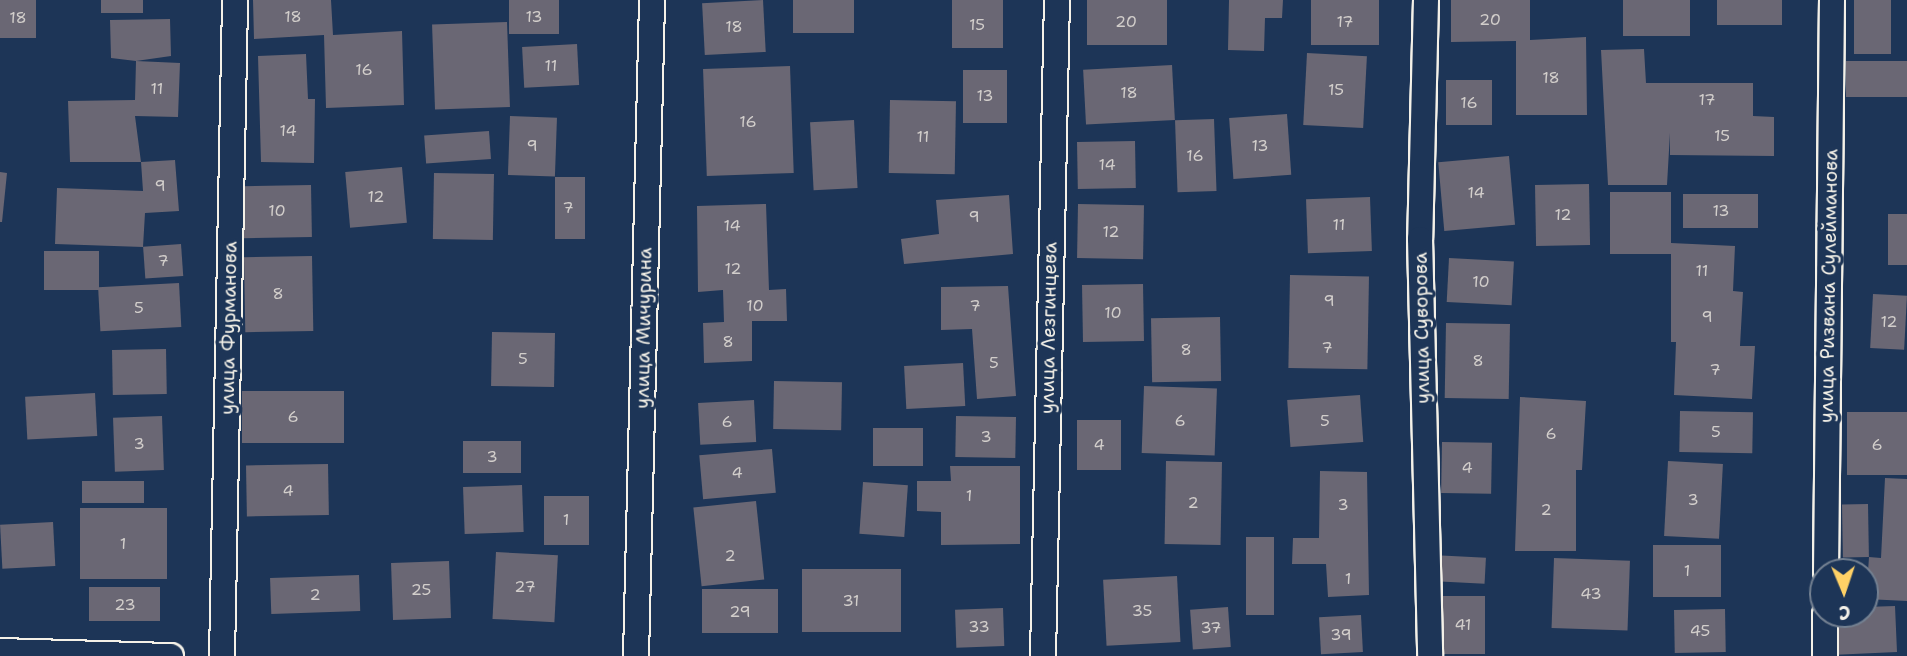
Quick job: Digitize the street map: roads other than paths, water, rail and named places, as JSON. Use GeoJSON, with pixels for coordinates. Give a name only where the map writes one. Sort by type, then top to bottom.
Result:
{"type":"FeatureCollection","features":[{"type":"Feature","properties":{"kind":"street","name":"улица Фурманова"},"geometry":{"type":"LineString","coordinates":[[222,656],[235,0]]}},
{"type":"Feature","properties":{"kind":"street","name":"улица Мичурина"},"geometry":{"type":"LineString","coordinates":[[636,656],[652,0]]}},
{"type":"Feature","properties":{"kind":"street","name":"улица Лезгинцева"},"geometry":{"type":"LineString","coordinates":[[1043,656],[1057,0]]}},
{"type":"Feature","properties":{"kind":"street","name":"улица Суворова"},"geometry":{"type":"LineString","coordinates":[[1426,0],[1420,239],[1430,656]]}},
{"type":"Feature","properties":{"kind":"street","name":"улица Ризвана Сулейманова"},"geometry":{"type":"LineString","coordinates":[[1826,558],[1832,0]]}},
{"type":"Feature","properties":{"kind":"street"},"geometry":{"type":"LineString","coordinates":[[1825,628],[1825,656]]}},
{"type":"Feature","properties":{"kind":"street"},"geometry":{"type":"LineString","coordinates":[[0,650],[171,656]]}}]}
